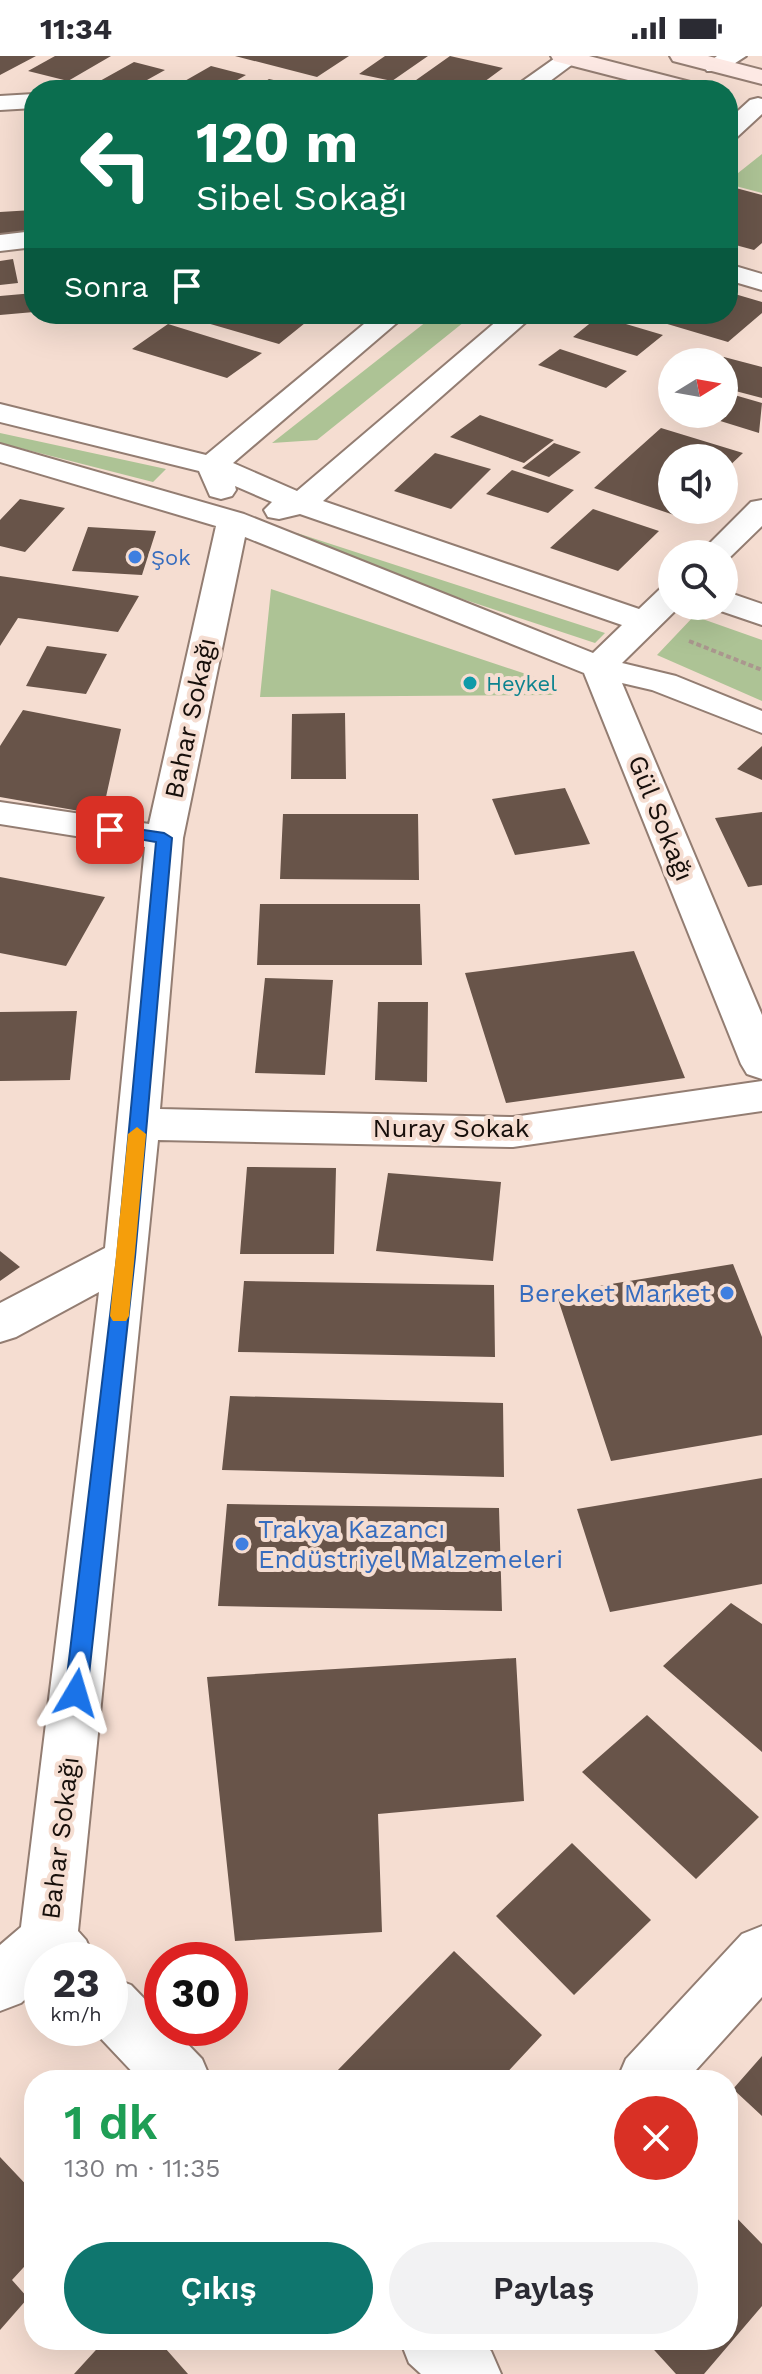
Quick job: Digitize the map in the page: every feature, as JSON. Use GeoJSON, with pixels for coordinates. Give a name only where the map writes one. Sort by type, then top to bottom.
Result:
{"type":"FeatureCollection","features":[{"type":"Feature","properties":{"kind":"main road"},"geometry":{"type":"LineString","coordinates":[[681,56],[725,61],[762,77]]}},
{"type":"Feature","properties":{"kind":"main road"},"geometry":{"type":"LineString","coordinates":[[566,57],[652,80]]}},
{"type":"Feature","properties":{"kind":"main road"},"geometry":{"type":"LineString","coordinates":[[698,80],[725,61]]}},
{"type":"Feature","properties":{"kind":"main road"},"geometry":{"type":"LineString","coordinates":[[738,100],[761,104]]}},
{"type":"Feature","properties":{"kind":"street"},"geometry":{"type":"LineString","coordinates":[[535,80],[566,57]]}},
{"type":"Feature","properties":{"kind":"street"},"geometry":{"type":"LineString","coordinates":[[0,103],[24,102]]}},
{"type":"Feature","properties":{"kind":"street"},"geometry":{"type":"LineString","coordinates":[[738,124],[761,104]]}},
{"type":"Feature","properties":{"kind":"street"},"geometry":{"type":"LineString","coordinates":[[0,243],[24,240]]}},
{"type":"Feature","properties":{"kind":"street"},"geometry":{"type":"LineString","coordinates":[[738,275],[762,282]]}},
{"type":"Feature","properties":{"kind":"street"},"geometry":{"type":"LineString","coordinates":[[212,465],[381,324]]}},
{"type":"Feature","properties":{"kind":"street"},"geometry":{"type":"LineString","coordinates":[[233,521],[301,504],[509,324]]}},
{"type":"Feature","properties":{"kind":"street"},"geometry":{"type":"LineString","coordinates":[[0,413],[212,465],[301,504],[644,622]]}},
{"type":"Feature","properties":{"kind":"street"},"geometry":{"type":"LineString","coordinates":[[0,453],[233,521],[598,667],[664,683],[762,723]]}},
{"type":"Feature","properties":{"kind":"street"},"geometry":{"type":"LineString","coordinates":[[212,465],[233,521]]}},
{"type":"Feature","properties":{"kind":"street"},"geometry":{"type":"LineString","coordinates":[[730,540],[762,509]]}},
{"type":"Feature","properties":{"kind":"street","name":"Bahar Sokağı"},"geometry":{"type":"LineString","coordinates":[[58,1942],[164,838],[233,521]]}},
{"type":"Feature","properties":{"kind":"street"},"geometry":{"type":"LineString","coordinates":[[738,606],[762,615]]}},
{"type":"Feature","properties":{"kind":"street"},"geometry":{"type":"LineString","coordinates":[[598,667],[658,609]]}},
{"type":"Feature","properties":{"kind":"street","name":"Gül Sokağı"},"geometry":{"type":"LineString","coordinates":[[598,667],[762,1064]]}},
{"type":"Feature","properties":{"kind":"street"},"geometry":{"type":"LineString","coordinates":[[0,813],[164,838]]}},
{"type":"Feature","properties":{"kind":"street","name":"Nuray Sokak"},"geometry":{"type":"LineString","coordinates":[[138,1124],[513,1132],[762,1096]]}},
{"type":"Feature","properties":{"kind":"street"},"geometry":{"type":"LineString","coordinates":[[0,1324],[126,1257]]}},
{"type":"Feature","properties":{"kind":"street"},"geometry":{"type":"LineString","coordinates":[[656,2070],[762,1954]]}},
{"type":"Feature","properties":{"kind":"street"},"geometry":{"type":"LineString","coordinates":[[0,1982],[24,1969]]}},
{"type":"Feature","properties":{"kind":"street"},"geometry":{"type":"LineString","coordinates":[[128,2025],[171,2070]]}},
{"type":"Feature","properties":{"kind":"street"},"geometry":{"type":"LineString","coordinates":[[443,2350],[468,2374]]}},
{"type":"Feature","properties":{"kind":"path"},"geometry":{"type":"LineString","coordinates":[[644,622],[762,670]]}},
{"type":"Feature","properties":{"kind":"green space"},"geometry":{"type":"Polygon","coordinates":[[[762,154],[762,193],[738,187],[738,173],[762,154]]]}},
{"type":"Feature","properties":{"kind":"green space"},"geometry":{"type":"Polygon","coordinates":[[[423,324],[462,324],[317,440],[272,443],[423,324]]]}},
{"type":"Feature","properties":{"kind":"green space"},"geometry":{"type":"Polygon","coordinates":[[[0,433],[166,469],[153,482],[0,443],[0,433]]]}},
{"type":"Feature","properties":{"kind":"green space"},"geometry":{"type":"Polygon","coordinates":[[[297,533],[605,633],[595,643],[287,541],[297,533]]]}},
{"type":"Feature","properties":{"kind":"green space"},"geometry":{"type":"Polygon","coordinates":[[[271,589],[544,680],[554,695],[260,697],[271,589]]]}},
{"type":"Feature","properties":{"kind":"green space"},"geometry":{"type":"Polygon","coordinates":[[[690,620],[705,620],[762,640],[762,701],[657,655],[690,620]]]}},
{"type":"Feature","properties":{"kind":"building"},"geometry":{"type":"Polygon","coordinates":[[[0,56],[36,56],[0,75],[0,56]]]}},
{"type":"Feature","properties":{"kind":"building"},"geometry":{"type":"Polygon","coordinates":[[[55,56],[111,56],[70,80],[28,71],[55,56]]]}},
{"type":"Feature","properties":{"kind":"building"},"geometry":{"type":"Polygon","coordinates":[[[235,56],[349,56],[317,77],[235,56]]]}},
{"type":"Feature","properties":{"kind":"building"},"geometry":{"type":"Polygon","coordinates":[[[385,56],[428,56],[393,80],[359,74],[385,56]]]}},
{"type":"Feature","properties":{"kind":"building"},"geometry":{"type":"Polygon","coordinates":[[[450,56],[503,68],[487,80],[416,80],[450,56]]]}},
{"type":"Feature","properties":{"kind":"building"},"geometry":{"type":"Polygon","coordinates":[[[134,62],[165,70],[147,80],[102,80],[134,62]]]}},
{"type":"Feature","properties":{"kind":"building"},"geometry":{"type":"Polygon","coordinates":[[[211,66],[246,75],[237,80],[186,80],[211,66]]]}},
{"type":"Feature","properties":{"kind":"building"},"geometry":{"type":"Polygon","coordinates":[[[738,189],[762,195],[762,243],[754,250],[738,246],[738,189]]]}},
{"type":"Feature","properties":{"kind":"building"},"geometry":{"type":"Polygon","coordinates":[[[24,211],[24,233],[0,235],[0,212],[24,211]]]}},
{"type":"Feature","properties":{"kind":"building"},"geometry":{"type":"Polygon","coordinates":[[[13,259],[18,283],[0,285],[0,261],[13,259]]]}},
{"type":"Feature","properties":{"kind":"building"},"geometry":{"type":"Polygon","coordinates":[[[24,294],[24,313],[0,315],[0,296],[24,294]]]}},
{"type":"Feature","properties":{"kind":"building"},"geometry":{"type":"Polygon","coordinates":[[[738,295],[762,302],[762,313],[728,342],[667,324],[738,324],[738,295]]]}},
{"type":"Feature","properties":{"kind":"building"},"geometry":{"type":"Polygon","coordinates":[[[168,324],[262,353],[227,378],[132,349],[168,324]]]}},
{"type":"Feature","properties":{"kind":"building"},"geometry":{"type":"Polygon","coordinates":[[[210,324],[304,324],[279,344],[210,324]]]}},
{"type":"Feature","properties":{"kind":"building"},"geometry":{"type":"Polygon","coordinates":[[[589,324],[626,324],[663,335],[637,356],[573,337],[589,324]]]}},
{"type":"Feature","properties":{"kind":"building"},"geometry":{"type":"Polygon","coordinates":[[[560,349],[627,371],[606,388],[538,365],[560,349]]]}},
{"type":"Feature","properties":{"kind":"building"},"geometry":{"type":"Polygon","coordinates":[[[738,361],[762,367],[762,398],[738,392],[738,361]]]}},
{"type":"Feature","properties":{"kind":"building"},"geometry":{"type":"Polygon","coordinates":[[[738,396],[762,403],[759,433],[738,426],[738,396]]]}},
{"type":"Feature","properties":{"kind":"building"},"geometry":{"type":"Polygon","coordinates":[[[480,415],[554,440],[524,463],[450,437],[480,415]]]}},
{"type":"Feature","properties":{"kind":"building"},"geometry":{"type":"Polygon","coordinates":[[[661,428],[713,444],[658,444],[658,510],[594,488],[661,428]]]}},
{"type":"Feature","properties":{"kind":"building"},"geometry":{"type":"Polygon","coordinates":[[[554,443],[581,452],[549,477],[522,468],[554,443]]]}},
{"type":"Feature","properties":{"kind":"building"},"geometry":{"type":"Polygon","coordinates":[[[435,453],[491,469],[451,509],[394,491],[435,453]]]}},
{"type":"Feature","properties":{"kind":"building"},"geometry":{"type":"Polygon","coordinates":[[[512,470],[574,490],[548,513],[486,494],[512,470]]]}},
{"type":"Feature","properties":{"kind":"building"},"geometry":{"type":"Polygon","coordinates":[[[20,499],[65,508],[25,552],[0,546],[0,520],[20,499]]]}},
{"type":"Feature","properties":{"kind":"building"},"geometry":{"type":"Polygon","coordinates":[[[593,509],[659,531],[618,571],[550,548],[593,509]]]}},
{"type":"Feature","properties":{"kind":"building"},"geometry":{"type":"Polygon","coordinates":[[[88,527],[156,531],[142,575],[72,571],[88,527]]]}},
{"type":"Feature","properties":{"kind":"building"},"geometry":{"type":"Polygon","coordinates":[[[0,576],[139,596],[118,632],[18,618],[0,646],[0,576]]]}},
{"type":"Feature","properties":{"kind":"building"},"geometry":{"type":"Polygon","coordinates":[[[47,646],[107,654],[86,694],[26,686],[47,646]]]}},
{"type":"Feature","properties":{"kind":"building"},"geometry":{"type":"Polygon","coordinates":[[[23,710],[121,729],[102,815],[0,797],[0,746],[23,710]]]}},
{"type":"Feature","properties":{"kind":"building"},"geometry":{"type":"Polygon","coordinates":[[[345,713],[346,779],[291,779],[292,714],[345,713]]]}},
{"type":"Feature","properties":{"kind":"building"},"geometry":{"type":"Polygon","coordinates":[[[762,746],[762,780],[737,769],[762,746]]]}},
{"type":"Feature","properties":{"kind":"building"},"geometry":{"type":"Polygon","coordinates":[[[565,788],[590,844],[515,855],[492,799],[565,788]]]}},
{"type":"Feature","properties":{"kind":"building"},"geometry":{"type":"Polygon","coordinates":[[[762,812],[762,885],[748,887],[715,818],[762,812]]]}},
{"type":"Feature","properties":{"kind":"building"},"geometry":{"type":"Polygon","coordinates":[[[283,814],[418,814],[419,880],[280,879],[283,814]]]}},
{"type":"Feature","properties":{"kind":"building"},"geometry":{"type":"Polygon","coordinates":[[[0,877],[105,897],[66,966],[0,953],[0,877]]]}},
{"type":"Feature","properties":{"kind":"building"},"geometry":{"type":"Polygon","coordinates":[[[260,904],[420,904],[422,965],[257,965],[260,904]]]}},
{"type":"Feature","properties":{"kind":"building"},"geometry":{"type":"Polygon","coordinates":[[[634,951],[685,1078],[506,1103],[465,973],[634,951]]]}},
{"type":"Feature","properties":{"kind":"building"},"geometry":{"type":"Polygon","coordinates":[[[265,978],[333,980],[325,1075],[255,1073],[265,978]]]}},
{"type":"Feature","properties":{"kind":"building"},"geometry":{"type":"Polygon","coordinates":[[[378,1002],[428,1002],[427,1082],[375,1080],[378,1002]]]}},
{"type":"Feature","properties":{"kind":"building"},"geometry":{"type":"Polygon","coordinates":[[[77,1011],[70,1080],[0,1081],[0,1012],[77,1011]]]}},
{"type":"Feature","properties":{"kind":"building"},"geometry":{"type":"Polygon","coordinates":[[[247,1167],[336,1168],[334,1254],[240,1254],[247,1167]]]}},
{"type":"Feature","properties":{"kind":"building"},"geometry":{"type":"Polygon","coordinates":[[[388,1173],[501,1182],[493,1261],[376,1251],[388,1173]]]}},
{"type":"Feature","properties":{"kind":"building"},"geometry":{"type":"Polygon","coordinates":[[[0,1251],[20,1267],[0,1281],[0,1251]]]}},
{"type":"Feature","properties":{"kind":"building"},"geometry":{"type":"Polygon","coordinates":[[[733,1264],[762,1337],[762,1435],[611,1461],[556,1293],[733,1264]]]}},
{"type":"Feature","properties":{"kind":"building"},"geometry":{"type":"Polygon","coordinates":[[[244,1281],[494,1285],[495,1357],[238,1352],[244,1281]]]}},
{"type":"Feature","properties":{"kind":"building"},"geometry":{"type":"Polygon","coordinates":[[[230,1396],[503,1403],[504,1477],[222,1470],[230,1396]]]}},
{"type":"Feature","properties":{"kind":"building"},"geometry":{"type":"Polygon","coordinates":[[[762,1478],[762,1584],[610,1612],[577,1509],[762,1478]]]}},
{"type":"Feature","properties":{"kind":"building"},"geometry":{"type":"Polygon","coordinates":[[[227,1504],[499,1508],[502,1611],[218,1606],[227,1504]]]}},
{"type":"Feature","properties":{"kind":"building"},"geometry":{"type":"Polygon","coordinates":[[[731,1603],[762,1624],[762,1752],[663,1666],[731,1603]]]}},
{"type":"Feature","properties":{"kind":"building"},"geometry":{"type":"Polygon","coordinates":[[[516,1658],[524,1801],[378,1814],[382,1932],[235,1941],[207,1677],[516,1658]]]}},
{"type":"Feature","properties":{"kind":"building"},"geometry":{"type":"Polygon","coordinates":[[[647,1715],[759,1817],[696,1879],[582,1772],[647,1715]]]}},
{"type":"Feature","properties":{"kind":"building"},"geometry":{"type":"Polygon","coordinates":[[[572,1843],[651,1920],[574,1995],[496,1916],[572,1843]]]}},
{"type":"Feature","properties":{"kind":"building"},"geometry":{"type":"Polygon","coordinates":[[[454,1951],[542,2035],[509,2070],[338,2070],[454,1951]]]}},
{"type":"Feature","properties":{"kind":"building"},"geometry":{"type":"Polygon","coordinates":[[[762,2056],[762,2116],[738,2094],[738,2083],[762,2056]]]}},
{"type":"Feature","properties":{"kind":"building"},"geometry":{"type":"Polygon","coordinates":[[[0,2157],[24,2182],[24,2267],[12,2280],[24,2294],[24,2303],[0,2330],[0,2157]]]}},
{"type":"Feature","properties":{"kind":"building"},"geometry":{"type":"Polygon","coordinates":[[[738,2219],[762,2244],[762,2306],[738,2334],[738,2219]]]}},
{"type":"Feature","properties":{"kind":"building"},"geometry":{"type":"Polygon","coordinates":[[[96,2350],[167,2350],[188,2374],[74,2374],[96,2350]]]}},
{"type":"Feature","properties":{"kind":"building"},"geometry":{"type":"Polygon","coordinates":[[[654,2350],[724,2350],[704,2374],[676,2374],[654,2350]]]}},
{"type":"Feature","properties":{"kind":"slow traffic"},"geometry":{"type":"LineString","coordinates":[[119,1316],[137,1134]]}},
{"type":"Feature","properties":{"kind":"place","name":"Şok"},"geometry":{"type":"Point","coordinates":[135,557]}},
{"type":"Feature","properties":{"kind":"place","name":"Heykel"},"geometry":{"type":"Point","coordinates":[470,683]}},
{"type":"Feature","properties":{"kind":"place","name":"Bereket Market"},"geometry":{"type":"Point","coordinates":[727,1293]}},
{"type":"Feature","properties":{"kind":"place","name":"Trakya Kazancı Endüstriyel Malzemeleri"},"geometry":{"type":"Point","coordinates":[242,1544]}},
{"type":"Feature","properties":{"kind":"route"},"geometry":{"type":"LineString","coordinates":[[76,1693],[126,1257],[164,838],[110,830]]}}]}
